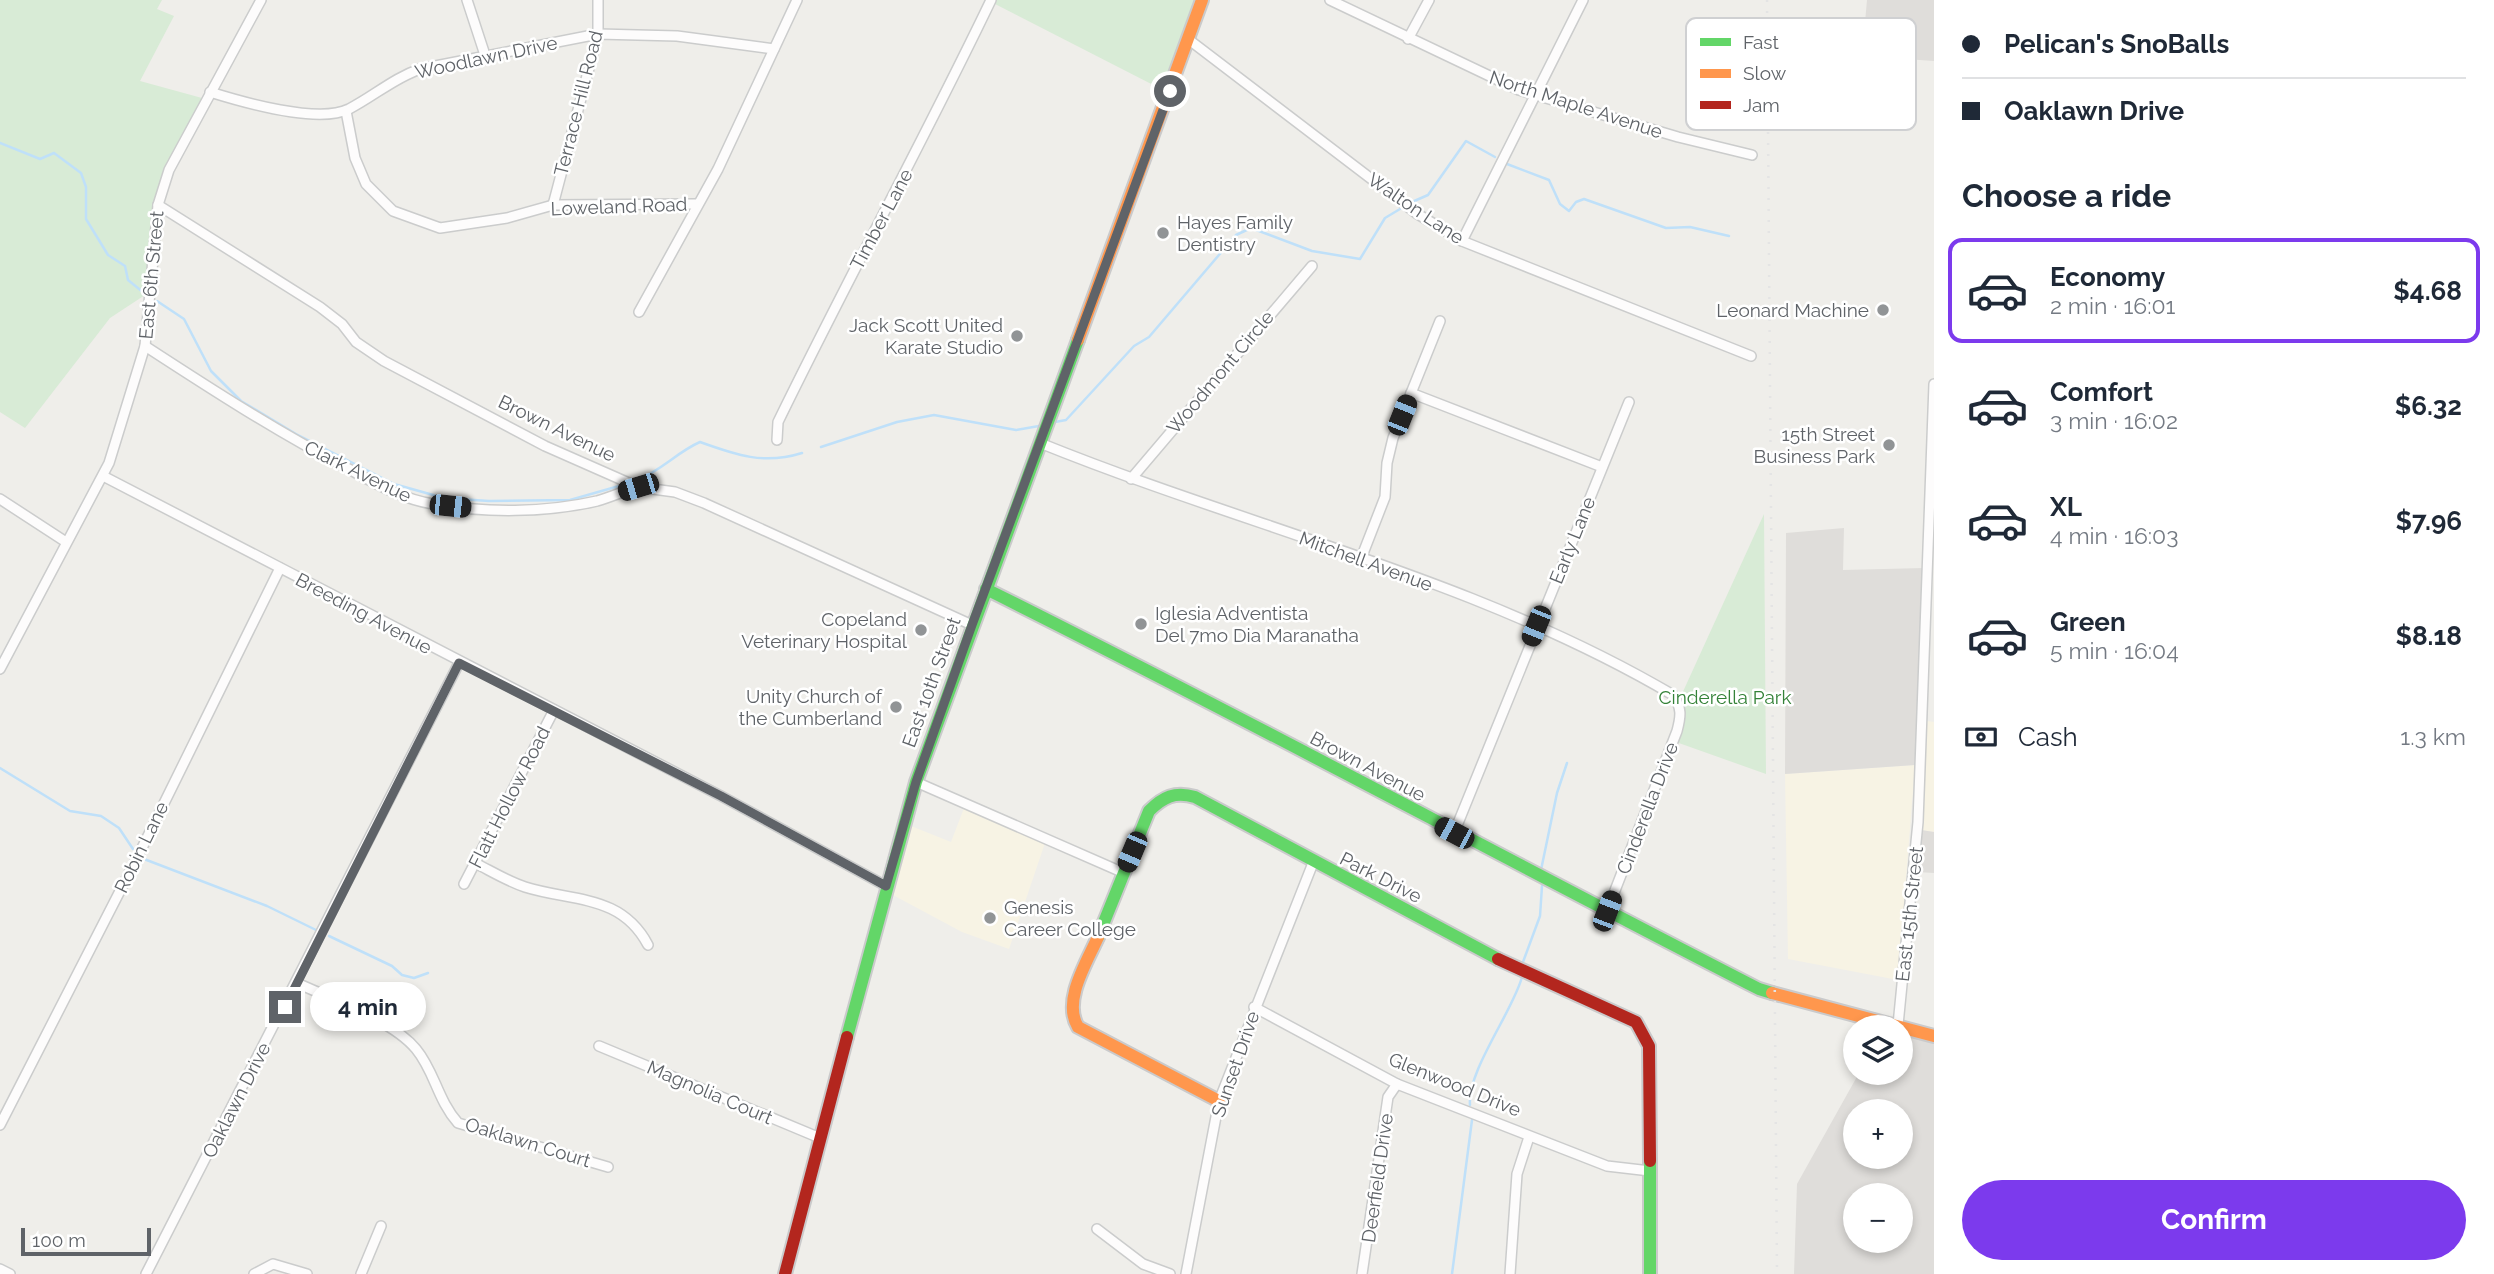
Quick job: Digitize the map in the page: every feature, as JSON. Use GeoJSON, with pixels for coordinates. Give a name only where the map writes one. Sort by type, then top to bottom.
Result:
{"type":"FeatureCollection","features":[{"type":"Feature","properties":{"kind":"street","name":"East 6th Street"},"geometry":{"type":"LineString","coordinates":[[0,669],[103,476],[145,346],[158,205],[169,170],[261,0]]}},
{"type":"Feature","properties":{"kind":"street"},"geometry":{"type":"LineString","coordinates":[[467,0],[485,55]]}},
{"type":"Feature","properties":{"kind":"street","name":"Terrace Hill Road"},"geometry":{"type":"LineString","coordinates":[[553,205],[598,34],[598,0]]}},
{"type":"Feature","properties":{"kind":"street","name":"Loweland Road"},"geometry":{"type":"LineString","coordinates":[[346,111],[355,158],[366,184],[393,211],[417,222],[440,228],[464,227],[553,205],[696,204],[718,169],[797,0]]}},
{"type":"Feature","properties":{"kind":"street","name":"Timber Lane"},"geometry":{"type":"LineString","coordinates":[[777,440],[778,422],[831,314],[930,128],[992,0]]}},
{"type":"Feature","properties":{"kind":"street","name":"East 10th Street"},"geometry":{"type":"LineString","coordinates":[[785,1274],[886,886],[916,782],[1202,0]]}},
{"type":"Feature","properties":{"kind":"street","name":"North Maple Avenue"},"geometry":{"type":"LineString","coordinates":[[1330,0],[1474,71],[1533,94],[1678,138],[1752,155]]}},
{"type":"Feature","properties":{"kind":"street"},"geometry":{"type":"LineString","coordinates":[[1408,39],[1429,0]]}},
{"type":"Feature","properties":{"kind":"street"},"geometry":{"type":"LineString","coordinates":[[1462,241],[1533,94],[1583,0]]}},
{"type":"Feature","properties":{"kind":"street","name":"Woodlawn Drive"},"geometry":{"type":"LineString","coordinates":[[346,111],[401,76],[485,55],[598,34],[666,35],[774,49]]}},
{"type":"Feature","properties":{"kind":"street","name":"Walton Lane"},"geometry":{"type":"LineString","coordinates":[[1188,39],[1416,214],[1462,241],[1751,356]]}},
{"type":"Feature","properties":{"kind":"street"},"geometry":{"type":"LineString","coordinates":[[210,92],[267,110],[346,111]]}},
{"type":"Feature","properties":{"kind":"street"},"geometry":{"type":"LineString","coordinates":[[639,312],[696,204]]}},
{"type":"Feature","properties":{"kind":"street","name":"Brown Avenue"},"geometry":{"type":"LineString","coordinates":[[158,205],[320,307],[342,324],[356,342],[384,361],[545,446],[638,487],[675,492],[704,503],[972,625]]}},
{"type":"Feature","properties":{"kind":"street","name":"Woodmont Circle"},"geometry":{"type":"LineString","coordinates":[[1131,479],[1312,266]]}},
{"type":"Feature","properties":{"kind":"street"},"geometry":{"type":"LineString","coordinates":[[1362,556],[1385,497],[1387,463],[1440,321]]}},
{"type":"Feature","properties":{"kind":"street","name":"Clark Avenue"},"geometry":{"type":"LineString","coordinates":[[145,346],[257,419],[376,484],[421,501],[515,510],[598,500],[638,487]]}},
{"type":"Feature","properties":{"kind":"street","name":"East 15th Street"},"geometry":{"type":"LineString","coordinates":[[1899,1015],[1918,821],[1931,546],[1934,384]]}},
{"type":"Feature","properties":{"kind":"street"},"geometry":{"type":"LineString","coordinates":[[1411,393],[1602,467]]}},
{"type":"Feature","properties":{"kind":"street","name":"Early Lane"},"geometry":{"type":"LineString","coordinates":[[1454,833],[1629,402]]}},
{"type":"Feature","properties":{"kind":"street","name":"Mitchell Avenue"},"geometry":{"type":"LineString","coordinates":[[1040,443],[1131,479],[1362,556],[1536,626],[1664,690],[1679,704]]}},
{"type":"Feature","properties":{"kind":"street","name":"Breeding Avenue"},"geometry":{"type":"LineString","coordinates":[[103,476],[886,886]]}},
{"type":"Feature","properties":{"kind":"street"},"geometry":{"type":"LineString","coordinates":[[0,499],[66,542]]}},
{"type":"Feature","properties":{"kind":"street","name":"Robin Lane"},"geometry":{"type":"LineString","coordinates":[[0,1125],[280,568]]}},
{"type":"Feature","properties":{"kind":"street","name":"Brown Avenue"},"geometry":{"type":"LineString","coordinates":[[986,589],[1147,668],[1454,833],[1776,995],[1857,1015]]}},
{"type":"Feature","properties":{"kind":"street","name":"Oaklawn Drive"},"geometry":{"type":"LineString","coordinates":[[146,1274],[459,663]]}},
{"type":"Feature","properties":{"kind":"street","name":"Cinderella Drive"},"geometry":{"type":"LineString","coordinates":[[1607,911],[1677,731],[1681,717],[1679,704]]}},
{"type":"Feature","properties":{"kind":"street","name":"Flatt Hollow Road"},"geometry":{"type":"LineString","coordinates":[[464,884],[554,710]]}},
{"type":"Feature","properties":{"kind":"street"},"geometry":{"type":"LineString","coordinates":[[916,782],[1124,873],[1114,904],[1075,993],[1072,1017],[1078,1027],[1088,1033],[1219,1101]]}},
{"type":"Feature","properties":{"kind":"street","name":"Park Drive"},"geometry":{"type":"LineString","coordinates":[[1124,873],[1149,811],[1161,798],[1184,793],[1486,953],[1636,1022],[1649,1046],[1650,1274]]}},
{"type":"Feature","properties":{"kind":"street"},"geometry":{"type":"LineString","coordinates":[[475,863],[522,886],[602,904],[631,919],[648,945]]}},
{"type":"Feature","properties":{"kind":"street","name":"Sunset Drive"},"geometry":{"type":"LineString","coordinates":[[1185,1274],[1219,1101],[1313,863]]}},
{"type":"Feature","properties":{"kind":"street","name":"Oaklawn Court"},"geometry":{"type":"LineString","coordinates":[[297,983],[386,1026],[414,1046],[428,1065],[444,1107],[458,1123],[608,1167]]}},
{"type":"Feature","properties":{"kind":"street","name":"Glenwood Drive"},"geometry":{"type":"LineString","coordinates":[[1254,1007],[1397,1084],[1607,1166],[1650,1171]]}},
{"type":"Feature","properties":{"kind":"street","name":"Brown Avenue"},"geometry":{"type":"LineString","coordinates":[[1913,1030],[1934,1036]]}},
{"type":"Feature","properties":{"kind":"street","name":"Magnolia Court"},"geometry":{"type":"LineString","coordinates":[[599,1046],[820,1138]]}},
{"type":"Feature","properties":{"kind":"street","name":"Deerfield Drive"},"geometry":{"type":"LineString","coordinates":[[1362,1274],[1388,1097],[1397,1084]]}},
{"type":"Feature","properties":{"kind":"street"},"geometry":{"type":"LineString","coordinates":[[1510,1274],[1517,1174],[1529,1137]]}},
{"type":"Feature","properties":{"kind":"street"},"geometry":{"type":"LineString","coordinates":[[361,1274],[382,1226]]}},
{"type":"Feature","properties":{"kind":"street"},"geometry":{"type":"LineString","coordinates":[[1097,1229],[1143,1264],[1170,1274]]}},
{"type":"Feature","properties":{"kind":"street"},"geometry":{"type":"LineString","coordinates":[[254,1274],[273,1264],[307,1274]]}},
{"type":"Feature","properties":{"kind":"street"},"geometry":{"type":"LineString","coordinates":[[0,1269],[10,1274]]}},
{"type":"Feature","properties":{"kind":"shaded area"},"geometry":{"type":"Polygon","coordinates":[[[1867,0],[1934,0],[1934,61],[1916,60],[1916,18],[1865,18],[1867,0]]]}},
{"type":"Feature","properties":{"kind":"shaded area"},"geometry":{"type":"Polygon","coordinates":[[[1844,528],[1843,570],[1924,568],[1915,765],[1785,774],[1786,533],[1844,528]]]}},
{"type":"Feature","properties":{"kind":"shaded area"},"geometry":{"type":"Polygon","coordinates":[[[1927,721],[1934,722],[1934,832],[1921,830],[1927,721]]]}},
{"type":"Feature","properties":{"kind":"shaded area"},"geometry":{"type":"Polygon","coordinates":[[[1915,765],[1898,980],[1788,959],[1785,774],[1915,765]]]}},
{"type":"Feature","properties":{"kind":"shaded area"},"geometry":{"type":"Polygon","coordinates":[[[964,808],[1045,843],[1009,949],[962,932],[891,894],[911,826],[951,842],[964,808]]]}},
{"type":"Feature","properties":{"kind":"shaded area"},"geometry":{"type":"Polygon","coordinates":[[[1921,830],[1934,832],[1934,873],[1917,872],[1921,830]]]}},
{"type":"Feature","properties":{"kind":"shaded area"},"geometry":{"type":"Polygon","coordinates":[[[1913,1036],[1934,1042],[1934,1274],[1794,1274],[1797,1184],[1843,1102],[1843,1169],[1913,1169],[1913,1099],[1844,1099],[1852,1085],[1913,1085],[1913,1036]]]}},
{"type":"Feature","properties":{"kind":"green space"},"geometry":{"type":"Polygon","coordinates":[[[0,0],[162,0],[157,9],[174,16],[140,81],[202,98],[161,178],[152,209],[145,295],[110,318],[25,428],[0,412],[0,0]]]}},
{"type":"Feature","properties":{"kind":"green space"},"geometry":{"type":"Polygon","coordinates":[[[997,0],[1195,0],[1163,90],[995,4],[997,0]]]}},
{"type":"Feature","properties":{"kind":"green space","name":"Cinderella Park"},"geometry":{"type":"Polygon","coordinates":[[[1764,514],[1766,774],[1676,742],[1684,720],[1681,696],[1764,514]]]}},
{"type":"Feature","properties":{"kind":"waterway"},"geometry":{"type":"LineString","coordinates":[[1412,202],[1428,195],[1466,141],[1495,157]]}},
{"type":"Feature","properties":{"kind":"waterway"},"geometry":{"type":"LineString","coordinates":[[0,143],[40,159],[54,153],[81,173],[86,187],[86,219],[108,255],[125,266],[128,280],[144,293]]}},
{"type":"Feature","properties":{"kind":"waterway"},"geometry":{"type":"LineString","coordinates":[[1507,164],[1549,180],[1560,204],[1569,211],[1576,202],[1584,199],[1666,228],[1690,227],[1729,236]]}},
{"type":"Feature","properties":{"kind":"waterway"},"geometry":{"type":"LineString","coordinates":[[1055,422],[1066,420],[1134,346],[1149,337],[1236,235],[1251,228],[1312,251],[1360,259],[1385,218],[1400,209]]}},
{"type":"Feature","properties":{"kind":"waterway"},"geometry":{"type":"LineString","coordinates":[[157,301],[184,319],[211,371],[241,401],[296,434],[394,484],[444,498],[489,501],[570,500],[619,486]]}},
{"type":"Feature","properties":{"kind":"waterway"},"geometry":{"type":"LineString","coordinates":[[821,447],[897,422],[934,415],[1016,430],[1039,426]]}},
{"type":"Feature","properties":{"kind":"waterway"},"geometry":{"type":"LineString","coordinates":[[637,480],[700,442],[750,457],[775,458],[802,453]]}},
{"type":"Feature","properties":{"kind":"waterway"},"geometry":{"type":"LineString","coordinates":[[1541,870],[1557,793],[1567,763]]}},
{"type":"Feature","properties":{"kind":"waterway"},"geometry":{"type":"LineString","coordinates":[[0,768],[70,811],[101,816],[119,828],[133,849]]}},
{"type":"Feature","properties":{"kind":"waterway"},"geometry":{"type":"LineString","coordinates":[[144,859],[267,906],[316,930]]}},
{"type":"Feature","properties":{"kind":"waterway"},"geometry":{"type":"LineString","coordinates":[[1523,962],[1540,916],[1542,886]]}},
{"type":"Feature","properties":{"kind":"waterway"},"geometry":{"type":"LineString","coordinates":[[329,936],[392,966],[402,975],[414,978],[428,973]]}},
{"type":"Feature","properties":{"kind":"waterway"},"geometry":{"type":"LineString","coordinates":[[1470,1105],[1476,1075],[1522,977]]}},
{"type":"Feature","properties":{"kind":"waterway"},"geometry":{"type":"LineString","coordinates":[[1452,1274],[1472,1120]]}},
{"type":"Feature","properties":{"kind":"railway"},"geometry":{"type":"LineString","coordinates":[[1767,0],[1767,18]]}},
{"type":"Feature","properties":{"kind":"railway"},"geometry":{"type":"LineString","coordinates":[[1768,130],[1777,1274]]}},
{"type":"Feature","properties":{"kind":"traffic: fast"},"geometry":{"type":"LineString","coordinates":[[847,1037],[916,782],[1078,340]]}},
{"type":"Feature","properties":{"kind":"traffic: fast"},"geometry":{"type":"LineString","coordinates":[[986,589],[1180,687],[1759,989],[1772,993]]}},
{"type":"Feature","properties":{"kind":"traffic: fast"},"geometry":{"type":"LineString","coordinates":[[1098,937],[1149,811],[1164,799],[1181,795],[1195,797],[1498,959]]}},
{"type":"Feature","properties":{"kind":"traffic: fast"},"geometry":{"type":"LineString","coordinates":[[1650,1161],[1650,1274]]}},
{"type":"Feature","properties":{"kind":"traffic: slow"},"geometry":{"type":"LineString","coordinates":[[1078,340],[1202,0]]}},
{"type":"Feature","properties":{"kind":"traffic: slow"},"geometry":{"type":"LineString","coordinates":[[1098,937],[1074,994],[1074,1017],[1078,1027],[1219,1101]]}},
{"type":"Feature","properties":{"kind":"traffic: slow"},"geometry":{"type":"LineString","coordinates":[[1772,993],[1934,1036]]}},
{"type":"Feature","properties":{"kind":"traffic: jam"},"geometry":{"type":"LineString","coordinates":[[1498,959],[1636,1022],[1649,1046],[1650,1161]]}},
{"type":"Feature","properties":{"kind":"traffic: jam"},"geometry":{"type":"LineString","coordinates":[[785,1274],[847,1037]]}},
{"type":"Feature","properties":{"kind":"place","name":"Hayes Family Dentistry"},"geometry":{"type":"Point","coordinates":[1163,233]}},
{"type":"Feature","properties":{"kind":"place","name":"Leonard Machine"},"geometry":{"type":"Point","coordinates":[1883,310]}},
{"type":"Feature","properties":{"kind":"place","name":"Jack Scott United Karate Studio"},"geometry":{"type":"Point","coordinates":[1017,336]}},
{"type":"Feature","properties":{"kind":"place","name":"15th Street Business Park"},"geometry":{"type":"Point","coordinates":[1889,445]}},
{"type":"Feature","properties":{"kind":"place","name":"Iglesia Adventista Del 7mo Dia Maranatha"},"geometry":{"type":"Point","coordinates":[1141,624]}},
{"type":"Feature","properties":{"kind":"place","name":"Copeland Veterinary Hospital"},"geometry":{"type":"Point","coordinates":[921,630]}},
{"type":"Feature","properties":{"kind":"place","name":"Unity Church of the Cumberland"},"geometry":{"type":"Point","coordinates":[896,707]}},
{"type":"Feature","properties":{"kind":"place","name":"Genesis Career College"},"geometry":{"type":"Point","coordinates":[990,918]}},
{"type":"Feature","properties":{"kind":"route"},"geometry":{"type":"LineString","coordinates":[[285,1007],[459,663],[721,796],[886,886],[916,782],[972,625],[1170,91]]}}]}
